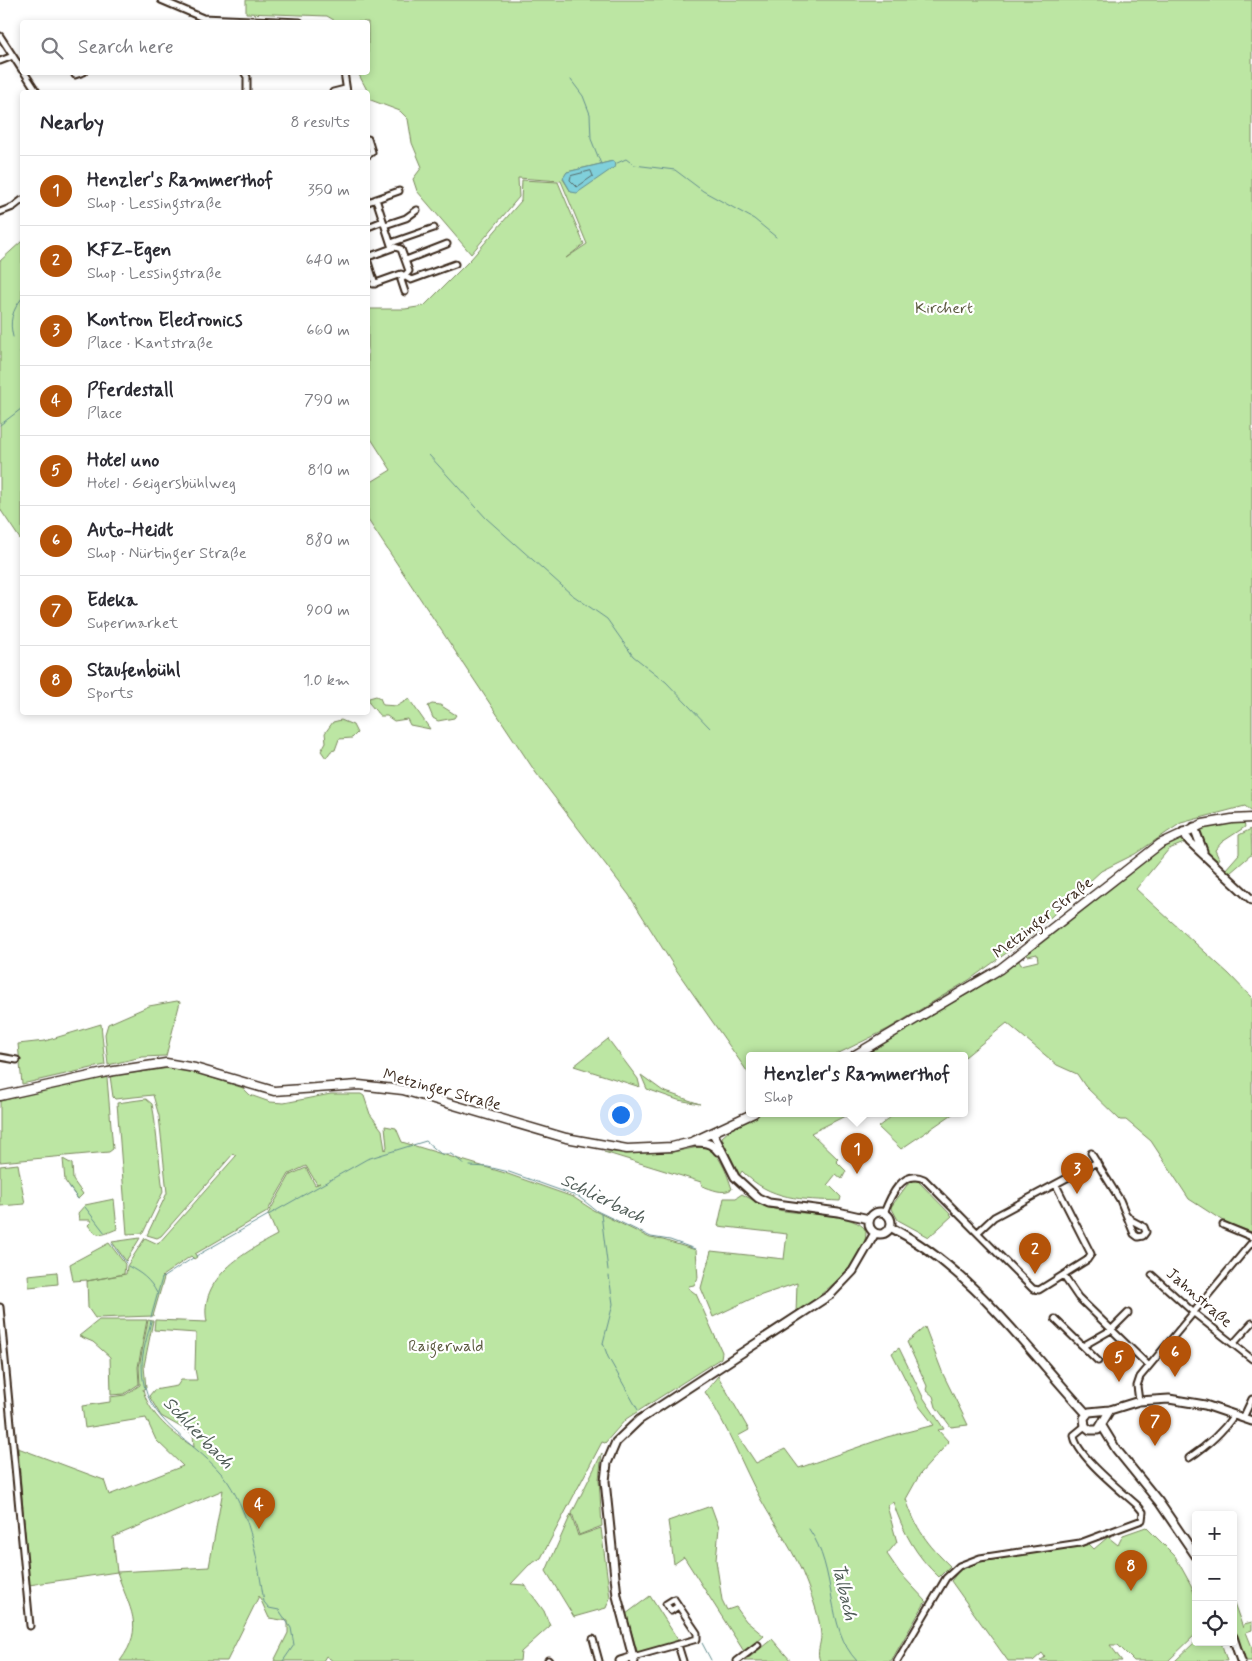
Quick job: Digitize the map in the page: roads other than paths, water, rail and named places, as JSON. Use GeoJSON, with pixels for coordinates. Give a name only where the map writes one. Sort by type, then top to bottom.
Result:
{"type":"FeatureCollection","features":[{"type":"Feature","properties":{"kind":"main road","name":"Metzinger Straße"},"geometry":{"type":"LineString","coordinates":[[860,1052],[1000,969],[1160,844],[1194,827],[1224,820],[1252,818]]}},
{"type":"Feature","properties":{"kind":"main road","name":"Metzinger Straße"},"geometry":{"type":"LineString","coordinates":[[0,1096],[123,1069],[166,1063],[196,1068],[274,1091],[358,1085],[393,1088],[566,1138],[612,1148],[656,1148],[692,1142],[746,1117]]}},
{"type":"Feature","properties":{"kind":"street"},"geometry":{"type":"LineString","coordinates":[[161,0],[203,18],[228,20]]}},
{"type":"Feature","properties":{"kind":"street"},"geometry":{"type":"LineString","coordinates":[[0,36],[20,66]]}},
{"type":"Feature","properties":{"kind":"street"},"geometry":{"type":"LineString","coordinates":[[0,61],[13,56]]}},
{"type":"Feature","properties":{"kind":"street"},"geometry":{"type":"LineString","coordinates":[[26,75],[36,90]]}},
{"type":"Feature","properties":{"kind":"street"},"geometry":{"type":"LineString","coordinates":[[245,75],[247,90]]}},
{"type":"Feature","properties":{"kind":"street"},"geometry":{"type":"LineString","coordinates":[[344,75],[346,90]]}},
{"type":"Feature","properties":{"kind":"street"},"geometry":{"type":"LineString","coordinates":[[370,201],[399,191]]}},
{"type":"Feature","properties":{"kind":"street"},"geometry":{"type":"LineString","coordinates":[[376,199],[392,246],[401,250],[406,260],[409,271],[401,280],[405,292]]}},
{"type":"Feature","properties":{"kind":"street"},"geometry":{"type":"LineString","coordinates":[[0,212],[13,207],[20,202]]}},
{"type":"Feature","properties":{"kind":"street"},"geometry":{"type":"LineString","coordinates":[[370,226],[406,218],[417,210]]}},
{"type":"Feature","properties":{"kind":"street"},"geometry":{"type":"LineString","coordinates":[[370,256],[404,238],[434,228]]}},
{"type":"Feature","properties":{"kind":"street"},"geometry":{"type":"LineString","coordinates":[[406,260],[447,244]]}},
{"type":"Feature","properties":{"kind":"street"},"geometry":{"type":"LineString","coordinates":[[370,269],[374,284],[401,274],[411,280],[455,264]]}},
{"type":"Feature","properties":{"kind":"street"},"geometry":{"type":"LineString","coordinates":[[1194,827],[1204,854]]}},
{"type":"Feature","properties":{"kind":"street"},"geometry":{"type":"LineString","coordinates":[[1183,832],[1252,900]]}},
{"type":"Feature","properties":{"kind":"street"},"geometry":{"type":"LineString","coordinates":[[0,1057],[17,1060]]}},
{"type":"Feature","properties":{"kind":"street"},"geometry":{"type":"LineString","coordinates":[[713,1133],[735,1177],[746,1189],[769,1203],[838,1212],[869,1220]]}},
{"type":"Feature","properties":{"kind":"street"},"geometry":{"type":"LineString","coordinates":[[692,1142],[713,1145],[724,1156]]}},
{"type":"Feature","properties":{"kind":"street"},"geometry":{"type":"LineString","coordinates":[[1091,1153],[1098,1162],[1127,1216]]}},
{"type":"Feature","properties":{"kind":"street"},"geometry":{"type":"LineString","coordinates":[[978,1232],[994,1217],[1098,1162]]}},
{"type":"Feature","properties":{"kind":"street"},"geometry":{"type":"LineString","coordinates":[[884,1213],[903,1181],[911,1177],[920,1177],[978,1232],[1032,1289],[1039,1290],[1087,1260],[1091,1254],[1056,1185]]}},
{"type":"Feature","properties":{"kind":"street"},"geometry":{"type":"LineString","coordinates":[[884,1213],[874,1214],[869,1220],[870,1229],[875,1233],[885,1232],[890,1227]]}},
{"type":"Feature","properties":{"kind":"street"},"geometry":{"type":"LineString","coordinates":[[884,1213],[889,1218],[890,1227]]}},
{"type":"Feature","properties":{"kind":"street"},"geometry":{"type":"LineString","coordinates":[[1223,1225],[1252,1237]]}},
{"type":"Feature","properties":{"kind":"street"},"geometry":{"type":"LineString","coordinates":[[890,1227],[933,1252],[956,1272],[1087,1414]]}},
{"type":"Feature","properties":{"kind":"street"},"geometry":{"type":"LineString","coordinates":[[633,1659],[621,1614],[611,1545],[606,1480],[607,1463],[616,1442],[639,1420],[830,1295],[853,1271],[875,1233]]}},
{"type":"Feature","properties":{"kind":"street"},"geometry":{"type":"LineString","coordinates":[[1139,1401],[1138,1382],[1149,1366],[1252,1242]]}},
{"type":"Feature","properties":{"kind":"street"},"geometry":{"type":"LineString","coordinates":[[1063,1275],[1074,1293],[1149,1366]]}},
{"type":"Feature","properties":{"kind":"street","name":"Jahnstraße"},"geometry":{"type":"LineString","coordinates":[[1152,1275],[1194,1313],[1252,1359]]}},
{"type":"Feature","properties":{"kind":"street"},"geometry":{"type":"LineString","coordinates":[[0,1308],[30,1626]]}},
{"type":"Feature","properties":{"kind":"street"},"geometry":{"type":"LineString","coordinates":[[1083,1346],[1111,1330],[1128,1313]]}},
{"type":"Feature","properties":{"kind":"street"},"geometry":{"type":"LineString","coordinates":[[1055,1319],[1098,1361]]}},
{"type":"Feature","properties":{"kind":"street"},"geometry":{"type":"LineString","coordinates":[[1234,1344],[1252,1323]]}},
{"type":"Feature","properties":{"kind":"street"},"geometry":{"type":"LineString","coordinates":[[0,1393],[8,1392]]}},
{"type":"Feature","properties":{"kind":"street"},"geometry":{"type":"LineString","coordinates":[[1243,1418],[1252,1399]]}},
{"type":"Feature","properties":{"kind":"street"},"geometry":{"type":"LineString","coordinates":[[1110,1410],[1100,1425],[1090,1430],[1085,1426],[1083,1421],[1087,1414],[1110,1410],[1139,1401],[1180,1400],[1252,1421]]}},
{"type":"Feature","properties":{"kind":"street"},"geometry":{"type":"LineString","coordinates":[[1098,1412],[1100,1425],[1116,1449],[1163,1508],[1192,1550]]}},
{"type":"Feature","properties":{"kind":"street"},"geometry":{"type":"LineString","coordinates":[[1189,1458],[1210,1443],[1226,1427],[1234,1415]]}},
{"type":"Feature","properties":{"kind":"street"},"geometry":{"type":"LineString","coordinates":[[897,1661],[946,1578],[959,1566],[980,1558],[1080,1543],[1142,1520],[1143,1512],[1138,1506],[1102,1473],[1076,1442],[1074,1434],[1085,1426]]}},
{"type":"Feature","properties":{"kind":"street"},"geometry":{"type":"LineString","coordinates":[[620,1661],[633,1659],[644,1654],[696,1640],[698,1637],[678,1606]]}},
{"type":"Feature","properties":{"kind":"street"},"geometry":{"type":"LineString","coordinates":[[593,1639],[599,1661]]}},
{"type":"Feature","properties":{"kind":"street"},"geometry":{"type":"LineString","coordinates":[[678,1645],[683,1661]]}},
{"type":"Feature","properties":{"kind":"street"},"geometry":{"type":"LineString","coordinates":[[738,1661],[758,1645]]}},
{"type":"Feature","properties":{"kind":"street"},"geometry":{"type":"LineString","coordinates":[[1236,1646],[1241,1661]]}},
{"type":"Feature","properties":{"kind":"street"},"geometry":{"type":"LineString","coordinates":[[644,1654],[646,1661]]}},
{"type":"Feature","properties":{"kind":"water"},"geometry":{"type":"Polygon","coordinates":[[[613,161],[616,166],[577,193],[571,192],[563,178],[567,172],[613,161]]]}},
{"type":"Feature","properties":{"kind":"waterway"},"geometry":{"type":"LineString","coordinates":[[571,80],[583,96],[590,114],[591,139],[601,164]]}},
{"type":"Feature","properties":{"kind":"waterway"},"geometry":{"type":"LineString","coordinates":[[615,164],[626,159],[634,165],[675,170],[703,191],[754,219],[776,237]]}},
{"type":"Feature","properties":{"kind":"waterway"},"geometry":{"type":"LineString","coordinates":[[13,337],[12,316],[20,301]]}},
{"type":"Feature","properties":{"kind":"waterway"},"geometry":{"type":"LineString","coordinates":[[0,425],[20,410]]}},
{"type":"Feature","properties":{"kind":"waterway"},"geometry":{"type":"LineString","coordinates":[[429,455],[486,518],[571,594],[607,619],[633,656],[666,682],[710,728]]}},
{"type":"Feature","properties":{"kind":"waterway","name":"Schlierbach"},"geometry":{"type":"LineString","coordinates":[[196,1256],[367,1159],[426,1141],[441,1154],[451,1154],[464,1164]]}},
{"type":"Feature","properties":{"kind":"waterway","name":"Schlierbach"},"geometry":{"type":"LineString","coordinates":[[470,1166],[488,1167],[509,1172],[579,1197],[597,1211],[651,1237],[670,1240],[695,1249]]}},
{"type":"Feature","properties":{"kind":"waterway"},"geometry":{"type":"LineString","coordinates":[[69,1187],[78,1199]]}},
{"type":"Feature","properties":{"kind":"waterway"},"geometry":{"type":"LineString","coordinates":[[85,1207],[105,1233]]}},
{"type":"Feature","properties":{"kind":"waterway"},"geometry":{"type":"LineString","coordinates":[[601,1214],[608,1270]]}},
{"type":"Feature","properties":{"kind":"waterway"},"geometry":{"type":"LineString","coordinates":[[112,1244],[126,1263]]}},
{"type":"Feature","properties":{"kind":"waterway","name":"Schlierbach"},"geometry":{"type":"LineString","coordinates":[[151,1317],[162,1278],[193,1258]]}},
{"type":"Feature","properties":{"kind":"waterway"},"geometry":{"type":"LineString","coordinates":[[128,1266],[145,1277],[157,1293]]}},
{"type":"Feature","properties":{"kind":"waterway"},"geometry":{"type":"LineString","coordinates":[[609,1276],[613,1304],[603,1343],[608,1357],[638,1410]]}},
{"type":"Feature","properties":{"kind":"waterway","name":"Schlierbach"},"geometry":{"type":"LineString","coordinates":[[151,1321],[142,1361],[144,1386],[151,1402],[161,1417],[216,1468],[228,1482],[236,1496],[252,1540],[264,1602],[269,1608],[279,1610],[291,1628],[294,1645],[283,1661]]}},
{"type":"Feature","properties":{"kind":"waterway","name":"Talbach"},"geometry":{"type":"LineString","coordinates":[[809,1529],[818,1545],[824,1562],[840,1632],[847,1648],[857,1661]]}},
{"type":"Feature","properties":{"kind":"waterway"},"geometry":{"type":"LineString","coordinates":[[702,1643],[711,1660]]}},
{"type":"Feature","properties":{"kind":"place","name":"Henzler's Rammerthof"},"geometry":{"type":"Point","coordinates":[857,1174]}},
{"type":"Feature","properties":{"kind":"place","name":"Kontron Electronics"},"geometry":{"type":"Point","coordinates":[1077,1194]}},
{"type":"Feature","properties":{"kind":"place","name":"KFZ-Egen"},"geometry":{"type":"Point","coordinates":[1035,1274]}},
{"type":"Feature","properties":{"kind":"place","name":"Auto-Heidt"},"geometry":{"type":"Point","coordinates":[1175,1377]}},
{"type":"Feature","properties":{"kind":"place","name":"Hotel uno"},"geometry":{"type":"Point","coordinates":[1119,1382]}},
{"type":"Feature","properties":{"kind":"place","name":"Edeka"},"geometry":{"type":"Point","coordinates":[1155,1446]}},
{"type":"Feature","properties":{"kind":"place","name":"Pferdestall"},"geometry":{"type":"Point","coordinates":[259,1529]}},
{"type":"Feature","properties":{"kind":"place","name":"Staufenbühl"},"geometry":{"type":"Point","coordinates":[1131,1591]}},
{"type":"Feature","properties":{"kind":"park label","name":"Kirchert"},"geometry":{"type":"Point","coordinates":[944,308]}},
{"type":"Feature","properties":{"kind":"park label","name":"Raigerwald"},"geometry":{"type":"Point","coordinates":[446,1346]}}]}
